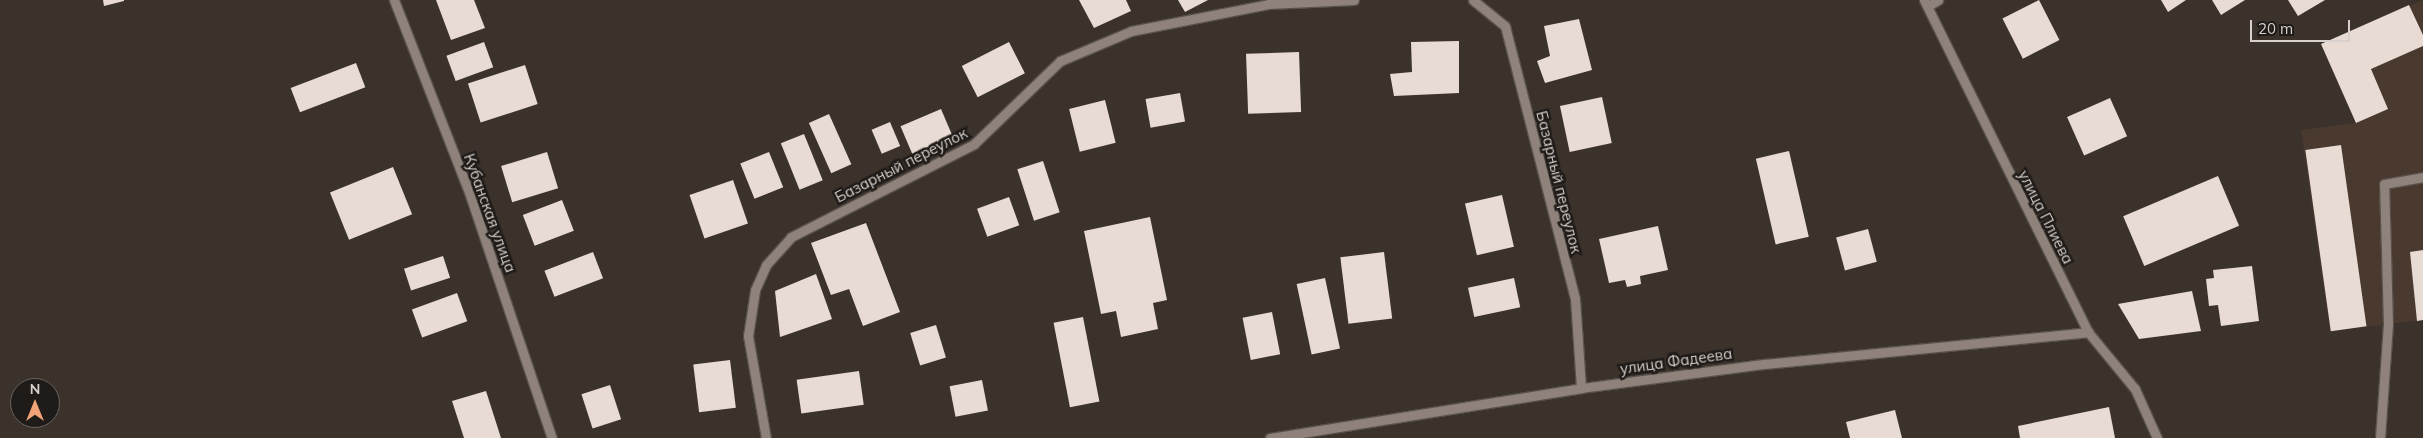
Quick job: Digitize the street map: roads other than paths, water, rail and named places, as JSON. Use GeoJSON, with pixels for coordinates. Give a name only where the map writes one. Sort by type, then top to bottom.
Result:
{"type":"FeatureCollection","features":[{"type":"Feature","properties":{"kind":"street","name":"Кубанская улица"},"geometry":{"type":"LineString","coordinates":[[394,0],[472,198],[552,438]]}},
{"type":"Feature","properties":{"kind":"street","name":"Базарный переулок"},"geometry":{"type":"LineString","coordinates":[[766,438],[748,336],[756,290],[766,265],[791,237],[974,144],[1060,61],[1130,31],[1268,4],[1354,0]]}},
{"type":"Feature","properties":{"kind":"street","name":"Базарный переулок"},"geometry":{"type":"LineString","coordinates":[[1473,0],[1505,26],[1575,299],[1581,388]]}},
{"type":"Feature","properties":{"kind":"street"},"geometry":{"type":"LineString","coordinates":[[1926,3],[1938,0]]}},
{"type":"Feature","properties":{"kind":"street","name":"улица Плиева"},"geometry":{"type":"LineString","coordinates":[[1926,3],[2088,332],[2135,389],[2157,438]]}},
{"type":"Feature","properties":{"kind":"street"},"geometry":{"type":"LineString","coordinates":[[2380,438],[2388,324],[2384,184],[2423,177]]}},
{"type":"Feature","properties":{"kind":"street","name":"улица Фадеева"},"geometry":{"type":"LineString","coordinates":[[1270,438],[1581,388],[1764,364],[2088,332]]}}]}
